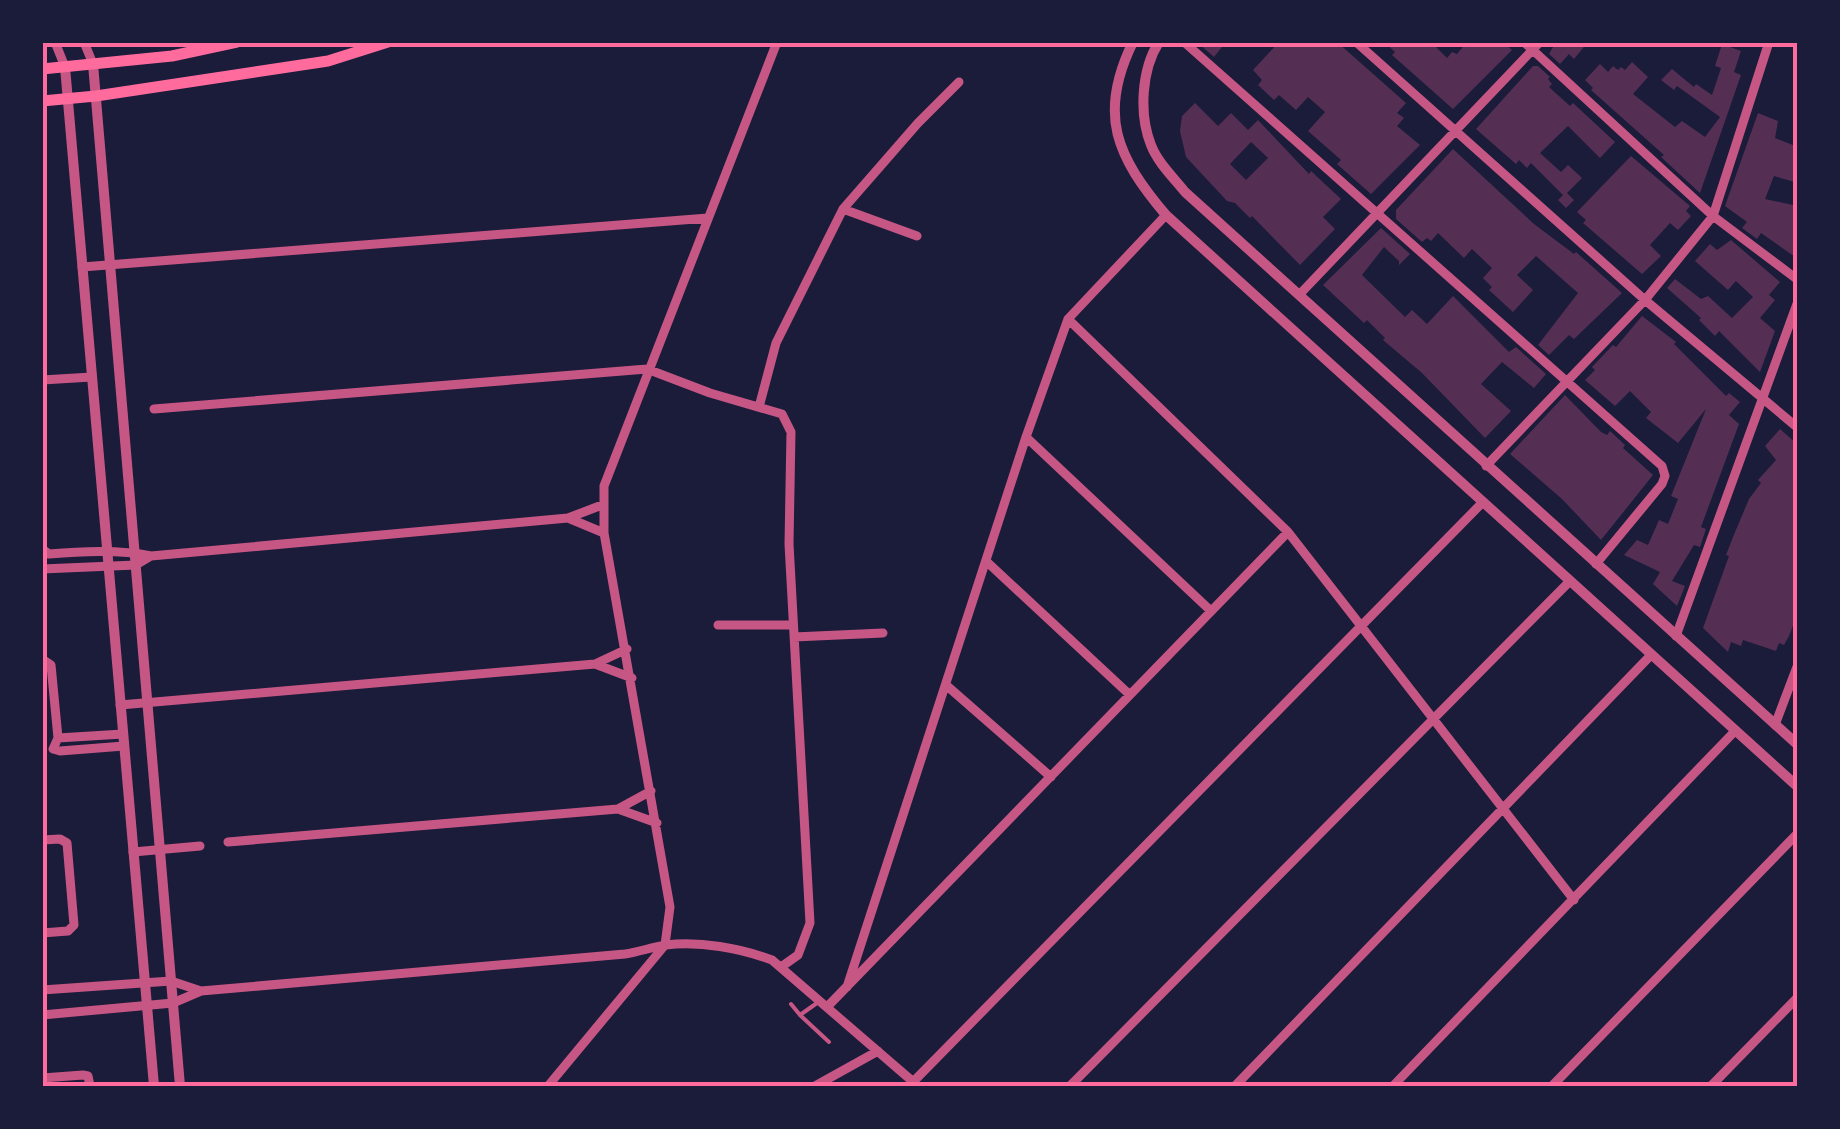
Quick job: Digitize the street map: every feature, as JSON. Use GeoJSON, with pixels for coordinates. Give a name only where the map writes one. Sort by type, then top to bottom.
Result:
{"type":"FeatureCollection","features":[{"type":"Feature","properties":{"kind":"main road"},"geometry":{"type":"LineString","coordinates":[[42,69],[172,56],[238,42]]}},
{"type":"Feature","properties":{"kind":"main road"},"geometry":{"type":"LineString","coordinates":[[42,100],[96,96],[328,62],[388,42]]}},
{"type":"Feature","properties":{"kind":"street"},"geometry":{"type":"LineString","coordinates":[[55,42],[65,66],[154,1086]]}},
{"type":"Feature","properties":{"kind":"street"},"geometry":{"type":"LineString","coordinates":[[84,42],[93,64],[96,96],[180,1086]]}},
{"type":"Feature","properties":{"kind":"street"},"geometry":{"type":"LineString","coordinates":[[548,1086],[665,945],[670,906],[602,506],[611,466],[777,42]]}},
{"type":"Feature","properties":{"kind":"street"},"geometry":{"type":"LineString","coordinates":[[1133,42],[1114,90],[1114,110],[1126,162],[1166,215],[1798,787]]}},
{"type":"Feature","properties":{"kind":"street"},"geometry":{"type":"LineString","coordinates":[[1159,42],[1148,62],[1146,128],[1152,147],[1185,192],[1798,746]]}},
{"type":"Feature","properties":{"kind":"street"},"geometry":{"type":"LineString","coordinates":[[1184,42],[1662,466],[1662,484],[1596,564]]}},
{"type":"Feature","properties":{"kind":"street"},"geometry":{"type":"LineString","coordinates":[[1356,42],[1645,300],[1798,428]]}},
{"type":"Feature","properties":{"kind":"street"},"geometry":{"type":"LineString","coordinates":[[1524,42],[1537,46],[1712,216],[1798,280]]}},
{"type":"Feature","properties":{"kind":"street"},"geometry":{"type":"LineString","coordinates":[[1486,466],[1645,300],[1712,216],[1769,42]]}},
{"type":"Feature","properties":{"kind":"street"},"geometry":{"type":"LineString","coordinates":[[1299,295],[1537,46]]}},
{"type":"Feature","properties":{"kind":"street"},"geometry":{"type":"LineString","coordinates":[[759,407],[776,343],[843,208],[959,82]]}},
{"type":"Feature","properties":{"kind":"street"},"geometry":{"type":"LineString","coordinates":[[843,208],[917,236]]}},
{"type":"Feature","properties":{"kind":"street"},"geometry":{"type":"LineString","coordinates":[[847,987],[1068,319],[1166,215]]}},
{"type":"Feature","properties":{"kind":"street"},"geometry":{"type":"LineString","coordinates":[[82,267],[708,218]]}},
{"type":"Feature","properties":{"kind":"street"},"geometry":{"type":"LineString","coordinates":[[1676,636],[1798,301]]}},
{"type":"Feature","properties":{"kind":"street"},"geometry":{"type":"LineString","coordinates":[[1068,319],[1288,532],[1574,900]]}},
{"type":"Feature","properties":{"kind":"street"},"geometry":{"type":"LineString","coordinates":[[154,408],[648,369],[786,418],[790,432],[789,544],[810,923],[798,954],[781,967]]}},
{"type":"Feature","properties":{"kind":"street"},"geometry":{"type":"LineString","coordinates":[[42,380],[92,377]]}},
{"type":"Feature","properties":{"kind":"street"},"geometry":{"type":"LineString","coordinates":[[1026,437],[1211,611]]}},
{"type":"Feature","properties":{"kind":"street"},"geometry":{"type":"LineString","coordinates":[[42,1015],[173,1003],[201,991],[626,954],[665,945],[749,952],[772,960],[915,1084],[1483,502]]}},
{"type":"Feature","properties":{"kind":"street"},"geometry":{"type":"LineString","coordinates":[[42,549],[49,554],[135,559],[568,518],[602,506]]}},
{"type":"Feature","properties":{"kind":"street"},"geometry":{"type":"LineString","coordinates":[[568,518],[604,533]]}},
{"type":"Feature","properties":{"kind":"street"},"geometry":{"type":"LineString","coordinates":[[824,1003],[847,987],[1288,532]]}},
{"type":"Feature","properties":{"kind":"street"},"geometry":{"type":"LineString","coordinates":[[42,569],[108,558]]}},
{"type":"Feature","properties":{"kind":"street"},"geometry":{"type":"LineString","coordinates":[[986,561],[1130,695]]}},
{"type":"Feature","properties":{"kind":"street"},"geometry":{"type":"LineString","coordinates":[[1070,1086],[1570,581]]}},
{"type":"Feature","properties":{"kind":"street"},"geometry":{"type":"LineString","coordinates":[[718,626],[793,625]]}},
{"type":"Feature","properties":{"kind":"street"},"geometry":{"type":"LineString","coordinates":[[794,637],[883,633]]}},
{"type":"Feature","properties":{"kind":"street"},"geometry":{"type":"LineString","coordinates":[[120,705],[595,664],[627,649]]}},
{"type":"Feature","properties":{"kind":"street"},"geometry":{"type":"LineString","coordinates":[[1235,1086],[1652,655]]}},
{"type":"Feature","properties":{"kind":"street"},"geometry":{"type":"LineString","coordinates":[[42,659],[52,665],[58,738],[52,750],[124,746]]}},
{"type":"Feature","properties":{"kind":"street"},"geometry":{"type":"LineString","coordinates":[[595,664],[632,678]]}},
{"type":"Feature","properties":{"kind":"street"},"geometry":{"type":"LineString","coordinates":[[1776,726],[1798,664]]}},
{"type":"Feature","properties":{"kind":"street"},"geometry":{"type":"LineString","coordinates":[[946,685],[1051,777]]}},
{"type":"Feature","properties":{"kind":"street"},"geometry":{"type":"LineString","coordinates":[[1393,1086],[1736,731]]}},
{"type":"Feature","properties":{"kind":"street"},"geometry":{"type":"LineString","coordinates":[[58,738],[123,734]]}},
{"type":"Feature","properties":{"kind":"street"},"geometry":{"type":"LineString","coordinates":[[228,842],[618,809],[652,791]]}},
{"type":"Feature","properties":{"kind":"street"},"geometry":{"type":"LineString","coordinates":[[618,809],[657,824]]}},
{"type":"Feature","properties":{"kind":"street"},"geometry":{"type":"LineString","coordinates":[[1552,1086],[1798,833]]}},
{"type":"Feature","properties":{"kind":"street"},"geometry":{"type":"LineString","coordinates":[[42,840],[60,839],[67,843],[74,924],[68,931],[42,932]]}},
{"type":"Feature","properties":{"kind":"street"},"geometry":{"type":"LineString","coordinates":[[134,852],[200,846]]}},
{"type":"Feature","properties":{"kind":"street"},"geometry":{"type":"LineString","coordinates":[[42,990],[171,981],[201,991]]}},
{"type":"Feature","properties":{"kind":"street"},"geometry":{"type":"LineString","coordinates":[[1711,1086],[1798,997]]}},
{"type":"Feature","properties":{"kind":"street"},"geometry":{"type":"LineString","coordinates":[[815,1086],[878,1051]]}},
{"type":"Feature","properties":{"kind":"street"},"geometry":{"type":"LineString","coordinates":[[42,1078],[84,1075],[88,1076],[90,1086]]}},
{"type":"Feature","properties":{"kind":"lane"},"geometry":{"type":"LineString","coordinates":[[800,1015],[824,1003]]}},
{"type":"Feature","properties":{"kind":"lane"},"geometry":{"type":"LineString","coordinates":[[791,1004],[829,1042]]}},
{"type":"Feature","properties":{"kind":"building"},"geometry":{"type":"Polygon","coordinates":[[[1197,42],[1226,42],[1214,57],[1197,42]]]}},
{"type":"Feature","properties":{"kind":"building"},"geometry":{"type":"Polygon","coordinates":[[[1279,42],[1337,42],[1406,103],[1397,113],[1404,118],[1397,126],[1420,145],[1371,194],[1308,131],[1325,112],[1308,97],[1296,110],[1279,95],[1274,100],[1258,85],[1262,80],[1253,70],[1279,42]]]}},
{"type":"Feature","properties":{"kind":"building"},"geometry":{"type":"Polygon","coordinates":[[[1384,42],[1431,42],[1447,58],[1452,52],[1457,54],[1467,42],[1503,42],[1512,50],[1453,109],[1392,55],[1395,52],[1384,42]]]}},
{"type":"Feature","properties":{"kind":"building"},"geometry":{"type":"Polygon","coordinates":[[[1556,42],[1588,42],[1574,59],[1569,54],[1560,64],[1549,54],[1556,42]]]}},
{"type":"Feature","properties":{"kind":"building"},"geometry":{"type":"Polygon","coordinates":[[[1722,44],[1741,51],[1734,72],[1741,75],[1700,193],[1585,80],[1600,64],[1608,72],[1613,66],[1625,70],[1632,62],[1648,77],[1633,94],[1675,127],[1682,121],[1705,137],[1720,117],[1677,86],[1674,90],[1661,80],[1672,69],[1694,87],[1696,84],[1712,95],[1721,68],[1715,66],[1722,44]]]}},
{"type":"Feature","properties":{"kind":"building"},"geometry":{"type":"Polygon","coordinates":[[[1533,66],[1550,77],[1549,87],[1570,106],[1573,103],[1615,142],[1600,158],[1568,126],[1540,153],[1561,172],[1568,165],[1582,178],[1567,193],[1574,200],[1566,208],[1558,200],[1563,195],[1531,163],[1527,168],[1519,160],[1516,164],[1476,129],[1533,66]]]}},
{"type":"Feature","properties":{"kind":"building"},"geometry":{"type":"Polygon","coordinates":[[[1195,103],[1218,126],[1231,113],[1248,130],[1258,120],[1309,174],[1311,171],[1341,199],[1323,217],[1335,229],[1300,265],[1252,216],[1227,201],[1186,157],[1180,131],[1182,116],[1195,103]],[[1251,142],[1230,164],[1246,180],[1268,158],[1251,142]]]}},
{"type":"Feature","properties":{"kind":"building"},"geometry":{"type":"Polygon","coordinates":[[[1758,113],[1778,121],[1775,138],[1798,147],[1798,183],[1774,176],[1765,199],[1798,206],[1798,259],[1761,233],[1757,239],[1742,228],[1747,222],[1725,206],[1758,113]]]}},
{"type":"Feature","properties":{"kind":"building"},"geometry":{"type":"Polygon","coordinates":[[[1453,149],[1534,224],[1576,252],[1622,293],[1574,339],[1569,335],[1549,355],[1538,345],[1578,293],[1536,256],[1517,275],[1533,290],[1513,312],[1489,290],[1492,287],[1483,278],[1492,268],[1472,249],[1464,258],[1438,233],[1431,241],[1427,238],[1422,242],[1396,219],[1396,210],[1453,149]]]}},
{"type":"Feature","properties":{"kind":"building"},"geometry":{"type":"Polygon","coordinates":[[[1631,156],[1690,206],[1686,211],[1691,216],[1678,230],[1670,223],[1650,245],[1661,256],[1642,274],[1583,223],[1586,220],[1577,212],[1631,156]]]}},
{"type":"Feature","properties":{"kind":"building"},"geometry":{"type":"Polygon","coordinates":[[[1381,228],[1410,254],[1399,265],[1384,247],[1362,275],[1405,317],[1412,310],[1427,324],[1453,296],[1509,352],[1516,347],[1546,374],[1534,388],[1502,362],[1481,384],[1511,411],[1485,438],[1367,320],[1364,323],[1323,285],[1381,228]]]}},
{"type":"Feature","properties":{"kind":"building"},"geometry":{"type":"Polygon","coordinates":[[[1731,240],[1780,282],[1769,295],[1775,300],[1760,318],[1775,331],[1760,372],[1719,331],[1715,336],[1667,288],[1675,279],[1701,299],[1708,296],[1732,318],[1753,297],[1736,281],[1728,290],[1695,261],[1710,244],[1717,250],[1731,240]]]}},
{"type":"Feature","properties":{"kind":"building"},"geometry":{"type":"Polygon","coordinates":[[[1642,316],[1676,342],[1726,396],[1729,393],[1740,402],[1729,415],[1739,424],[1701,527],[1706,529],[1700,547],[1694,545],[1672,581],[1685,586],[1677,606],[1653,584],[1660,572],[1624,555],[1637,540],[1648,545],[1659,520],[1668,524],[1678,499],[1671,496],[1706,409],[1678,443],[1646,418],[1651,412],[1630,391],[1615,406],[1585,380],[1595,370],[1592,367],[1613,345],[1616,347],[1642,316]]]}},
{"type":"Feature","properties":{"kind":"building"},"geometry":{"type":"Polygon","coordinates":[[[1565,395],[1601,432],[1607,435],[1610,431],[1653,475],[1601,540],[1562,499],[1510,454],[1565,395]]]}},
{"type":"Feature","properties":{"kind":"building"},"geometry":{"type":"Polygon","coordinates":[[[1780,429],[1798,445],[1798,613],[1784,645],[1779,643],[1776,651],[1743,640],[1741,646],[1731,642],[1728,652],[1703,628],[1749,499],[1761,483],[1758,480],[1776,460],[1765,446],[1780,429]]]}}]}
